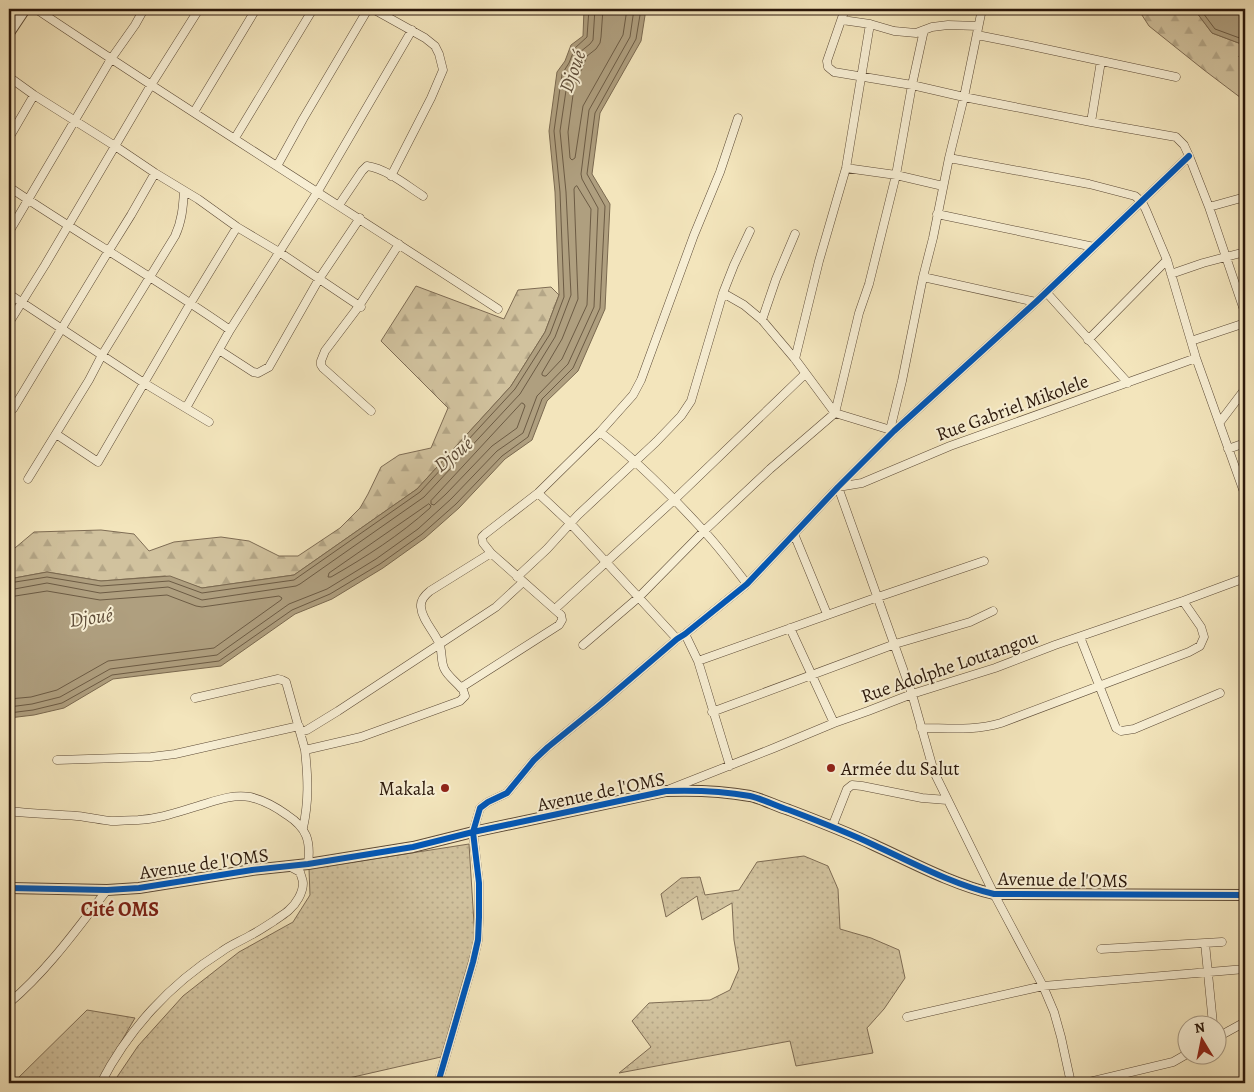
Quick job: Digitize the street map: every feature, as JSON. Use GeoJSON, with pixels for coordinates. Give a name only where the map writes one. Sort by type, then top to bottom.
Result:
{"type":"FeatureCollection","features":[{"type":"Feature","properties":{"kind":"street"},"geometry":{"type":"LineString","coordinates":[[9,33],[12,21],[25,9]]}},
{"type":"Feature","properties":{"kind":"street"},"geometry":{"type":"LineString","coordinates":[[36,9],[498,309]]}},
{"type":"Feature","properties":{"kind":"street"},"geometry":{"type":"LineString","coordinates":[[9,232],[111,59],[144,9]]}},
{"type":"Feature","properties":{"kind":"street"},"geometry":{"type":"LineString","coordinates":[[9,323],[151,85],[199,9]]}},
{"type":"Feature","properties":{"kind":"street"},"geometry":{"type":"LineString","coordinates":[[194,112],[256,9]]}},
{"type":"Feature","properties":{"kind":"street"},"geometry":{"type":"LineString","coordinates":[[235,138],[313,9]]}},
{"type":"Feature","properties":{"kind":"street"},"geometry":{"type":"LineString","coordinates":[[277,166],[368,9]]}},
{"type":"Feature","properties":{"kind":"street"},"geometry":{"type":"LineString","coordinates":[[373,9],[412,30],[435,46],[443,70],[431,98],[391,176]]}},
{"type":"Feature","properties":{"kind":"street"},"geometry":{"type":"LineString","coordinates":[[845,9],[827,61],[828,67],[834,72],[912,85],[964,98],[1176,137],[1184,145],[1209,207],[1245,313]]}},
{"type":"Feature","properties":{"kind":"street"},"geometry":{"type":"LineString","coordinates":[[892,430],[948,158],[964,98],[982,9]]}},
{"type":"Feature","properties":{"kind":"street"},"geometry":{"type":"LineString","coordinates":[[842,20],[870,24],[894,31],[916,33],[932,27],[948,25],[978,26]]}},
{"type":"Feature","properties":{"kind":"street"},"geometry":{"type":"LineString","coordinates":[[795,360],[819,261],[846,168],[870,24]]}},
{"type":"Feature","properties":{"kind":"street"},"geometry":{"type":"LineString","coordinates":[[186,408],[230,330],[318,191],[412,30]]}},
{"type":"Feature","properties":{"kind":"street"},"geometry":{"type":"LineString","coordinates":[[583,645],[639,597],[704,531],[770,469],[835,413],[859,313],[869,284],[896,175],[924,30]]}},
{"type":"Feature","properties":{"kind":"street"},"geometry":{"type":"LineString","coordinates":[[977,36],[1176,77]]}},
{"type":"Feature","properties":{"kind":"street"},"geometry":{"type":"LineString","coordinates":[[1091,122],[1101,61]]}},
{"type":"Feature","properties":{"kind":"street"},"geometry":{"type":"LineString","coordinates":[[9,77],[34,96],[198,199],[360,307]]}},
{"type":"Feature","properties":{"kind":"street"},"geometry":{"type":"LineString","coordinates":[[9,138],[34,96]]}},
{"type":"Feature","properties":{"kind":"street"},"geometry":{"type":"LineString","coordinates":[[462,687],[558,625],[562,620],[562,617],[555,609],[491,552],[483,543],[482,538],[538,493],[600,432],[633,395],[641,380],[694,236],[720,172],[738,118]]}},
{"type":"Feature","properties":{"kind":"street"},"geometry":{"type":"LineString","coordinates":[[438,1083],[471,971],[478,940],[480,917],[473,832],[480,808],[506,793],[534,760],[548,747],[677,639],[747,584],[892,430],[1036,302],[1189,156]]}},
{"type":"Feature","properties":{"kind":"street"},"geometry":{"type":"LineString","coordinates":[[948,158],[1089,184],[1135,196],[1142,202],[1171,274],[1196,358],[1245,495]]}},
{"type":"Feature","properties":{"kind":"street"},"geometry":{"type":"LineString","coordinates":[[338,204],[367,166],[374,167],[391,176],[423,196]]}},
{"type":"Feature","properties":{"kind":"street"},"geometry":{"type":"LineString","coordinates":[[846,168],[896,175],[943,186]]}},
{"type":"Feature","properties":{"kind":"street"},"geometry":{"type":"LineString","coordinates":[[13,409],[155,173]]}},
{"type":"Feature","properties":{"kind":"street"},"geometry":{"type":"LineString","coordinates":[[9,187],[230,330]]}},
{"type":"Feature","properties":{"kind":"street"},"geometry":{"type":"LineString","coordinates":[[28,479],[175,236],[180,226],[184,191]]}},
{"type":"Feature","properties":{"kind":"street"},"geometry":{"type":"LineString","coordinates":[[1209,207],[1245,197]]}},
{"type":"Feature","properties":{"kind":"street"},"geometry":{"type":"LineString","coordinates":[[937,214],[1094,247]]}},
{"type":"Feature","properties":{"kind":"street"},"geometry":{"type":"LineString","coordinates":[[219,350],[253,372],[258,373],[268,367],[319,280],[360,218]]}},
{"type":"Feature","properties":{"kind":"street"},"geometry":{"type":"LineString","coordinates":[[56,434],[98,462],[190,304],[238,227]]}},
{"type":"Feature","properties":{"kind":"street"},"geometry":{"type":"LineString","coordinates":[[57,760],[150,757],[300,729],[307,730],[338,712],[496,608],[570,523],[681,416],[691,401],[723,293],[750,231]]}},
{"type":"Feature","properties":{"kind":"street"},"geometry":{"type":"LineString","coordinates":[[762,320],[776,279],[795,234]]}},
{"type":"Feature","properties":{"kind":"street"},"geometry":{"type":"LineString","coordinates":[[371,411],[323,368],[321,360],[325,351],[360,307],[399,244]]}},
{"type":"Feature","properties":{"kind":"street"},"geometry":{"type":"LineString","coordinates":[[1171,274],[1245,252]]}},
{"type":"Feature","properties":{"kind":"street"},"geometry":{"type":"LineString","coordinates":[[1088,340],[1166,260]]}},
{"type":"Feature","properties":{"kind":"street"},"geometry":{"type":"LineString","coordinates":[[923,277],[1036,302]]}},
{"type":"Feature","properties":{"kind":"street"},"geometry":{"type":"LineString","coordinates":[[1046,292],[1128,383]]}},
{"type":"Feature","properties":{"kind":"street"},"geometry":{"type":"LineString","coordinates":[[723,293],[744,305],[762,320],[835,413],[892,430]]}},
{"type":"Feature","properties":{"kind":"street"},"geometry":{"type":"LineString","coordinates":[[9,294],[144,384],[210,422]]}},
{"type":"Feature","properties":{"kind":"street"},"geometry":{"type":"LineString","coordinates":[[1191,340],[1245,323]]}},
{"type":"Feature","properties":{"kind":"street","name":"Rue Gabriel Mikolele"},"geometry":{"type":"LineString","coordinates":[[838,487],[862,483],[950,446],[1196,358]]}},
{"type":"Feature","properties":{"kind":"street"},"geometry":{"type":"LineString","coordinates":[[555,609],[674,500],[805,374]]}},
{"type":"Feature","properties":{"kind":"street"},"geometry":{"type":"LineString","coordinates":[[1220,422],[1245,389]]}},
{"type":"Feature","properties":{"kind":"street"},"geometry":{"type":"LineString","coordinates":[[600,432],[635,461],[704,531],[747,584]]}},
{"type":"Feature","properties":{"kind":"street"},"geometry":{"type":"LineString","coordinates":[[1228,450],[1245,443]]}},
{"type":"Feature","properties":{"kind":"street"},"geometry":{"type":"LineString","coordinates":[[838,487],[912,694],[934,772],[994,894],[1043,986],[1054,1012],[1071,1083]]}},
{"type":"Feature","properties":{"kind":"street"},"geometry":{"type":"LineString","coordinates":[[538,493],[570,523],[677,639]]}},
{"type":"Feature","properties":{"kind":"street"},"geometry":{"type":"LineString","coordinates":[[794,534],[827,614]]}},
{"type":"Feature","properties":{"kind":"street"},"geometry":{"type":"LineString","coordinates":[[306,750],[361,737],[460,701],[464,696],[462,687],[445,670],[440,644],[423,615],[421,602],[430,591],[491,552]]}},
{"type":"Feature","properties":{"kind":"street"},"geometry":{"type":"LineString","coordinates":[[698,661],[878,596],[984,562]]}},
{"type":"Feature","properties":{"kind":"street","name":"Rue Adolphe Loutangou"},"geometry":{"type":"LineString","coordinates":[[666,791],[834,723],[912,694],[995,668],[1245,578]]}},
{"type":"Feature","properties":{"kind":"street"},"geometry":{"type":"LineString","coordinates":[[922,728],[972,728],[1002,723],[1190,652],[1200,646],[1204,637],[1201,627],[1184,601]]}},
{"type":"Feature","properties":{"kind":"street"},"geometry":{"type":"LineString","coordinates":[[712,712],[895,644],[955,627],[993,611]]}},
{"type":"Feature","properties":{"kind":"street"},"geometry":{"type":"LineString","coordinates":[[790,628],[834,723]]}},
{"type":"Feature","properties":{"kind":"street"},"geometry":{"type":"LineString","coordinates":[[685,634],[698,661],[730,766]]}},
{"type":"Feature","properties":{"kind":"street"},"geometry":{"type":"LineString","coordinates":[[1080,637],[1116,728],[1121,731],[1134,729],[1220,693]]}},
{"type":"Feature","properties":{"kind":"street"},"geometry":{"type":"LineString","coordinates":[[194,698],[278,679],[286,682],[306,750],[308,793],[303,828]]}},
{"type":"Feature","properties":{"kind":"street"},"geometry":{"type":"LineString","coordinates":[[832,827],[847,789],[852,786],[862,786],[922,798],[947,800]]}},
{"type":"Feature","properties":{"kind":"street","name":"Avenue de l'OMS"},"geometry":{"type":"LineString","coordinates":[[9,888],[107,890],[139,888],[413,847],[473,832],[666,791],[720,791],[752,797],[832,827],[969,887],[994,894],[1245,895]]}},
{"type":"Feature","properties":{"kind":"street"},"geometry":{"type":"LineString","coordinates":[[9,811],[77,816],[113,821],[140,820],[161,817],[232,796],[248,797],[263,801],[280,810],[303,828],[308,843],[308,864]]}},
{"type":"Feature","properties":{"kind":"street"},"geometry":{"type":"LineString","coordinates":[[101,1083],[116,1055],[128,1039],[170,992],[221,951],[250,936],[289,910],[296,902],[301,894],[303,883],[300,872],[289,866]]}},
{"type":"Feature","properties":{"kind":"street"},"geometry":{"type":"LineString","coordinates":[[9,1003],[67,942],[107,890]]}},
{"type":"Feature","properties":{"kind":"street"},"geometry":{"type":"LineString","coordinates":[[1101,949],[1222,942]]}},
{"type":"Feature","properties":{"kind":"street"},"geometry":{"type":"LineString","coordinates":[[1205,943],[1212,1014]]}},
{"type":"Feature","properties":{"kind":"street"},"geometry":{"type":"LineString","coordinates":[[907,1017],[1043,986],[1245,968]]}},
{"type":"Feature","properties":{"kind":"street"},"geometry":{"type":"LineString","coordinates":[[1226,1032],[1245,1022]]}},
{"type":"Feature","properties":{"kind":"street"},"geometry":{"type":"LineString","coordinates":[[1085,1083],[1176,1060]]}},
{"type":"Feature","properties":{"kind":"green space"},"geometry":{"type":"Polygon","coordinates":[[[1138,9],[1194,9],[1212,33],[1244,45],[1239,57],[1245,60],[1245,101],[1149,26],[1138,9]]]}},
{"type":"Feature","properties":{"kind":"green space"},"geometry":{"type":"Polygon","coordinates":[[[416,286],[504,319],[518,290],[551,287],[559,295],[545,332],[511,386],[417,489],[294,575],[202,588],[165,576],[101,581],[47,572],[9,579],[9,553],[34,532],[101,530],[134,534],[149,551],[174,542],[221,537],[249,541],[279,556],[298,556],[340,528],[360,508],[381,467],[399,455],[431,448],[448,408],[381,341],[416,286]]]}},
{"type":"Feature","properties":{"kind":"green space"},"geometry":{"type":"Polygon","coordinates":[[[469,844],[475,939],[441,1057],[327,1083],[113,1083],[138,1046],[183,996],[239,952],[293,922],[310,895],[309,869],[469,844]]]}},
{"type":"Feature","properties":{"kind":"green space"},"geometry":{"type":"Polygon","coordinates":[[[804,856],[828,866],[838,889],[840,929],[871,938],[899,950],[905,978],[884,1009],[867,1028],[873,1053],[796,1066],[790,1041],[619,1073],[651,1047],[632,1021],[649,1003],[710,1000],[730,990],[739,969],[734,940],[732,903],[702,920],[697,896],[666,917],[661,894],[681,878],[700,877],[705,895],[739,890],[757,862],[804,856]]]}},
{"type":"Feature","properties":{"kind":"green space"},"geometry":{"type":"Polygon","coordinates":[[[87,1010],[135,1018],[97,1083],[13,1083],[87,1010]]]}},
{"type":"Feature","properties":{"kind":"water","name":"Djoué"},"geometry":{"type":"Polygon","coordinates":[[[584,9],[646,9],[641,41],[600,113],[592,174],[610,204],[605,309],[578,371],[547,401],[532,440],[505,459],[459,508],[425,538],[383,568],[332,599],[295,614],[221,666],[113,679],[64,708],[34,715],[9,718],[9,579],[47,572],[101,581],[170,576],[202,588],[294,575],[417,489],[511,386],[545,332],[559,295],[555,192],[549,131],[557,72],[565,61],[571,45],[583,36],[584,9]]]}},
{"type":"Feature","properties":{"kind":"water"},"geometry":{"type":"Polygon","coordinates":[[[1194,9],[1245,9],[1245,60],[1239,57],[1244,45],[1212,33],[1194,9]]]}},
{"type":"Feature","properties":{"kind":"cycle path"},"geometry":{"type":"LineString","coordinates":[[438,1083],[478,940],[479,883],[473,832],[480,808],[507,793],[534,760],[548,747],[677,639],[747,584],[838,487],[894,431],[1036,302],[1189,156]]}},
{"type":"Feature","properties":{"kind":"cycle path"},"geometry":{"type":"LineString","coordinates":[[9,888],[107,890],[139,888],[413,847],[473,832],[666,791],[708,791],[760,799],[843,831],[948,879],[994,894],[1245,895]]}},
{"type":"Feature","properties":{"kind":"place","name":"Armée du Salut"},"geometry":{"type":"Point","coordinates":[831,768]}},
{"type":"Feature","properties":{"kind":"place","name":"Makala"},"geometry":{"type":"Point","coordinates":[445,788]}},
{"type":"Feature","properties":{"kind":"district","name":"Cité OMS"},"geometry":{"type":"Point","coordinates":[120,909]}}]}
